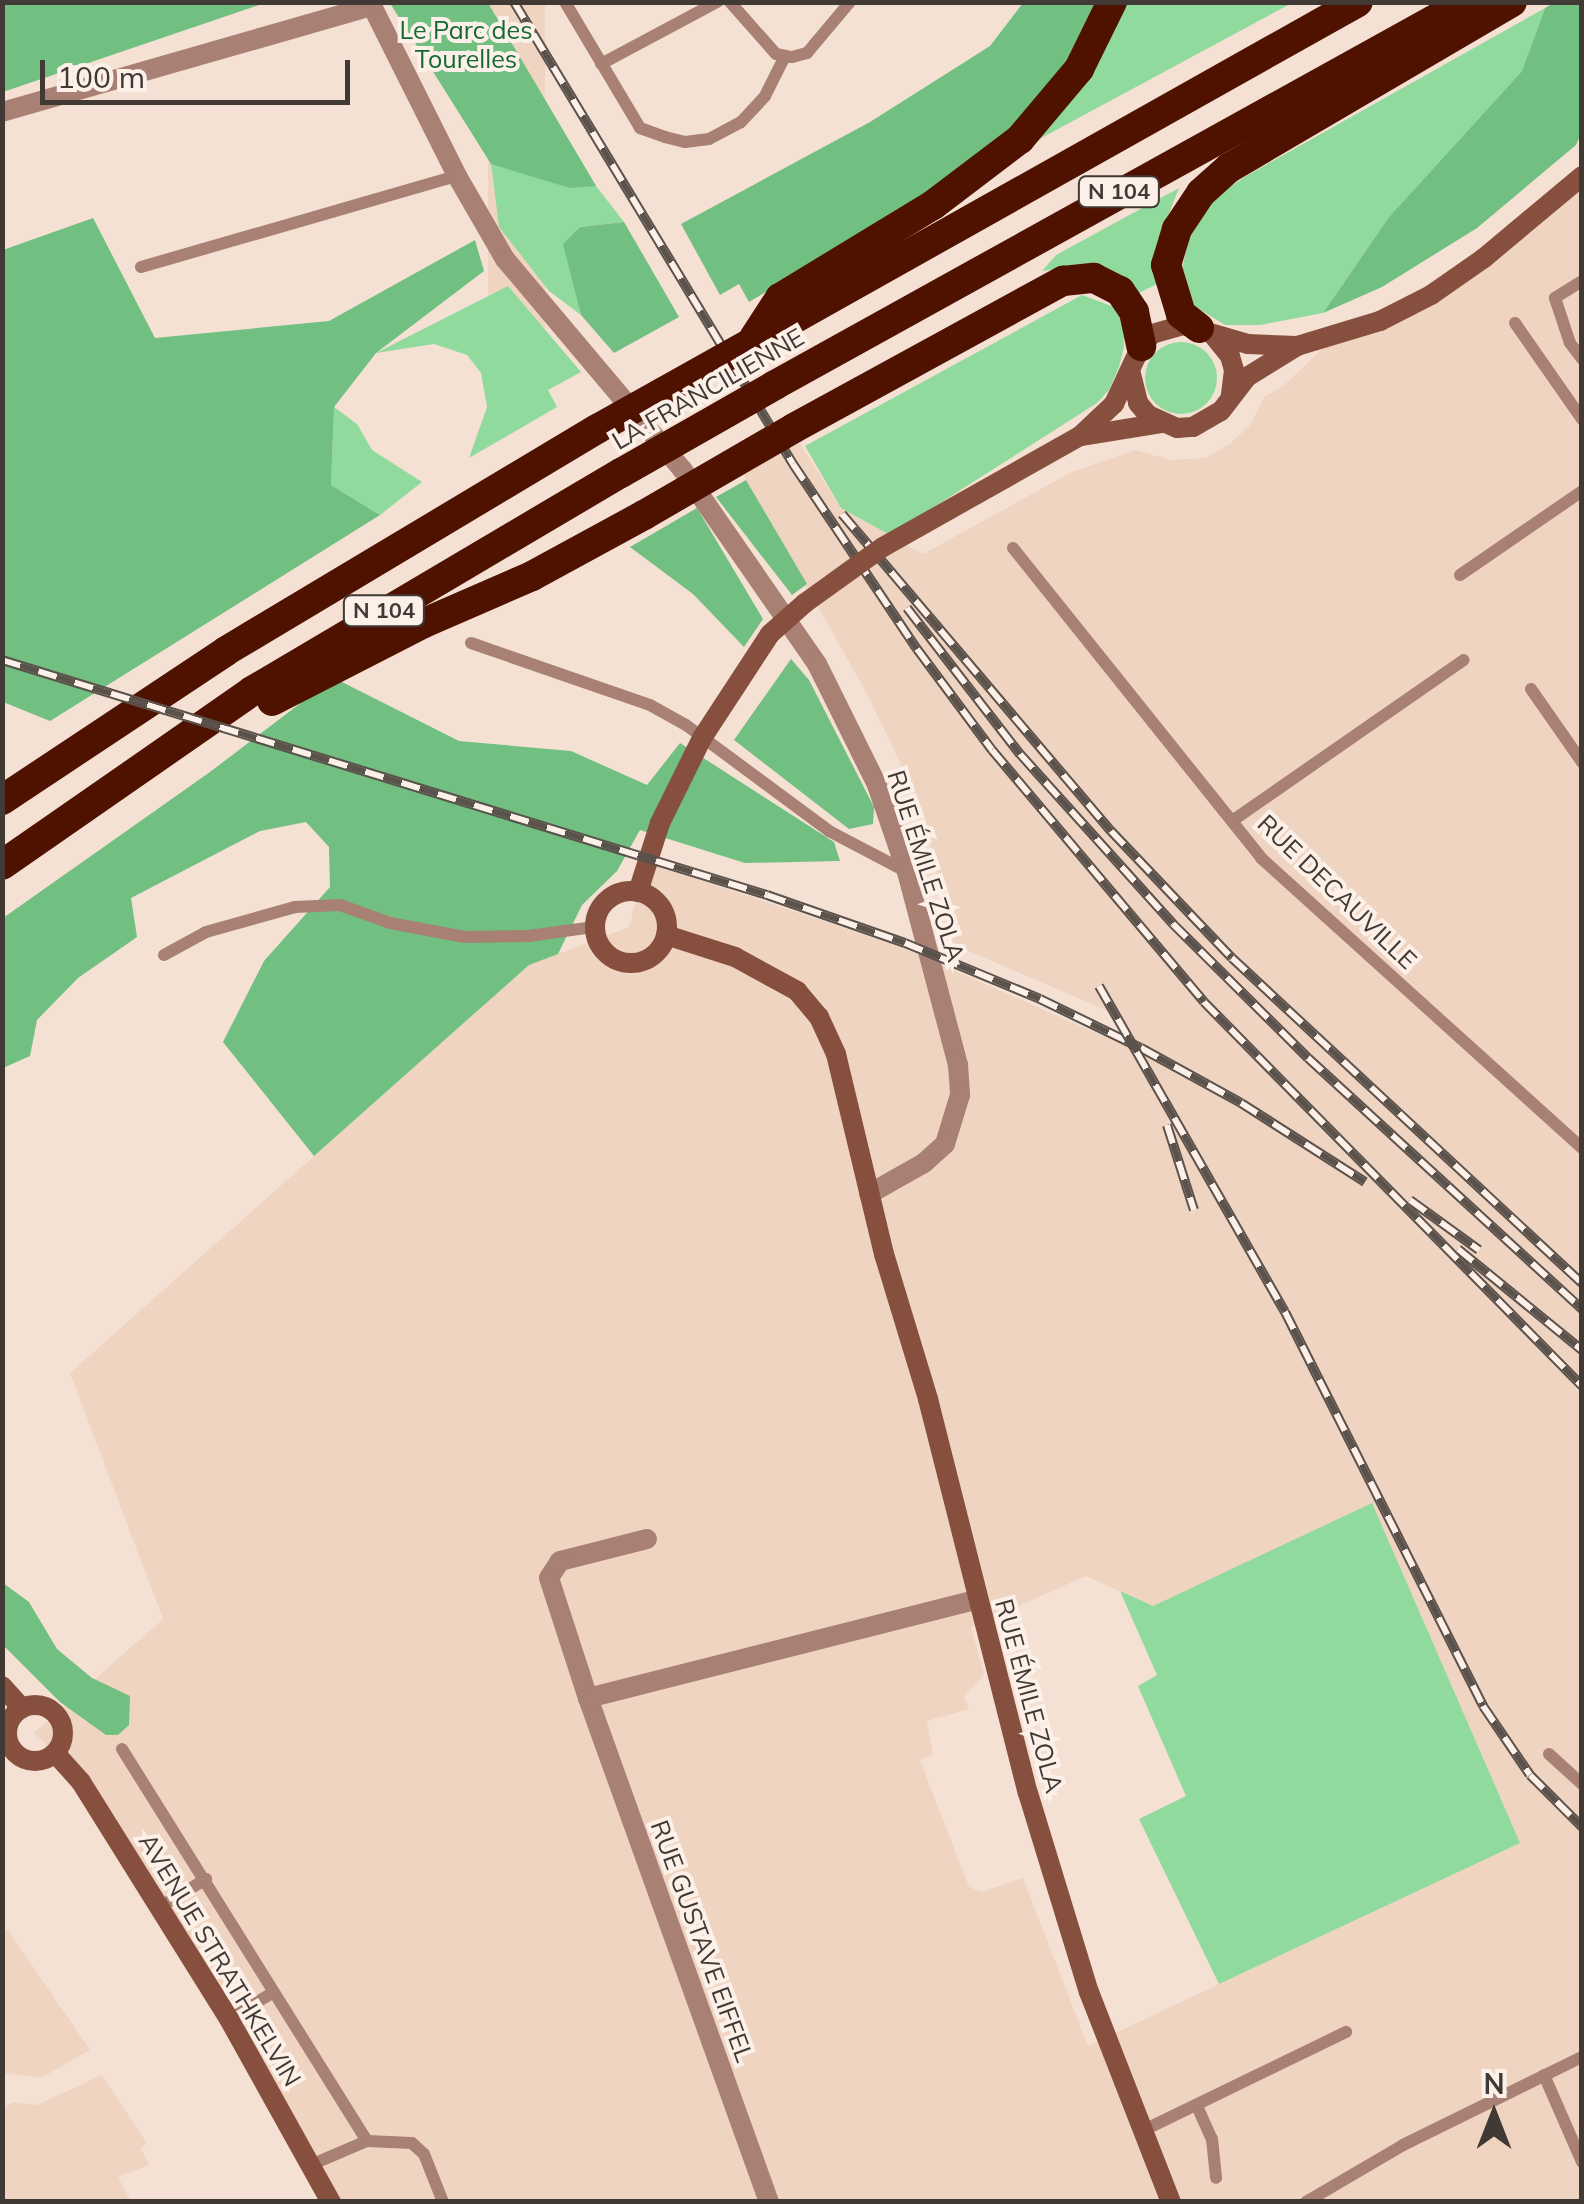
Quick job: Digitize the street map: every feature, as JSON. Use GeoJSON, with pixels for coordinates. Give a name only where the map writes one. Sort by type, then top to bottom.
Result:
{"type":"FeatureCollection","features":[{"type":"Feature","properties":{"kind":"highway"},"geometry":{"type":"LineString","coordinates":[[750,343],[780,298],[933,206],[1020,139],[1079,69],[1112,2]]}},
{"type":"Feature","properties":{"kind":"highway","name":"LA FRANCILIENNE"},"geometry":{"type":"LineString","coordinates":[[2,800],[226,651],[598,429],[1358,2]]}},
{"type":"Feature","properties":{"kind":"highway","name":"LA FRANCILIENNE"},"geometry":{"type":"LineString","coordinates":[[2,865],[268,682],[620,473],[1466,2]]}},
{"type":"Feature","properties":{"kind":"highway"},"geometry":{"type":"LineString","coordinates":[[1206,331],[1181,314],[1166,265],[1177,229],[1201,192],[1229,168],[1512,2]]}},
{"type":"Feature","properties":{"kind":"highway"},"geometry":{"type":"LineString","coordinates":[[154,762],[408,631],[591,546],[794,428],[1063,281],[1094,278],[1120,291],[1134,312],[1136,360]]}},
{"type":"Feature","properties":{"kind":"street"},"geometry":{"type":"LineString","coordinates":[[2,112],[370,4]]}},
{"type":"Feature","properties":{"kind":"street","name":"RUE ÉMILE ZOLA"},"geometry":{"type":"LineString","coordinates":[[370,4],[505,259],[682,469],[817,664],[877,785],[907,872],[958,1065],[960,1095],[956,1120],[945,1144],[924,1163],[868,1194]]}},
{"type":"Feature","properties":{"kind":"street"},"geometry":{"type":"LineString","coordinates":[[1080,436],[1161,423],[1193,427],[1209,421],[1247,377],[1297,346],[1380,321],[1431,295],[1575,183],[1582,159]]}},
{"type":"Feature","properties":{"kind":"street"},"geometry":{"type":"LineString","coordinates":[[638,892],[660,823],[702,738],[770,634],[805,602],[883,547],[1080,436],[1114,404],[1136,360],[1167,327],[1206,331],[1248,344],[1297,346]]}},
{"type":"Feature","properties":{"kind":"street"},"geometry":{"type":"LineString","coordinates":[[1206,331],[1230,356],[1234,370],[1230,397]]}},
{"type":"Feature","properties":{"kind":"street"},"geometry":{"type":"LineString","coordinates":[[1136,360],[1138,403],[1161,423]]}},
{"type":"Feature","properties":{"kind":"street"},"geometry":{"type":"LineString","coordinates":[[638,892],[656,901],[665,914],[666,935],[656,954],[630,964],[604,952],[594,927],[603,903],[614,895],[638,892]]}},
{"type":"Feature","properties":{"kind":"street","name":"RUE ÉMILE ZOLA"},"geometry":{"type":"LineString","coordinates":[[666,935],[769,972],[797,991],[819,1018],[836,1054],[868,1194],[928,1399],[1050,1865],[1089,1992],[1171,2202]]}},
{"type":"Feature","properties":{"kind":"street","name":"RUE GUSTAVE EIFFEL"},"geometry":{"type":"LineString","coordinates":[[648,1539],[560,1560],[550,1578],[588,1698],[768,2202]]}},
{"type":"Feature","properties":{"kind":"street"},"geometry":{"type":"LineString","coordinates":[[588,1698],[978,1599]]}},
{"type":"Feature","properties":{"kind":"street"},"geometry":{"type":"LineString","coordinates":[[2,1686],[22,1708]]}},
{"type":"Feature","properties":{"kind":"street"},"geometry":{"type":"LineString","coordinates":[[43,1706],[59,1718],[63,1737],[55,1753],[29,1761],[8,1755],[8,1722],[22,1708],[43,1706]]}},
{"type":"Feature","properties":{"kind":"street","name":"AVENUE STRATHKELVIN"},"geometry":{"type":"LineString","coordinates":[[55,1753],[81,1782],[229,2019],[331,2202]]}},
{"type":"Feature","properties":{"kind":"lane"},"geometry":{"type":"LineString","coordinates":[[566,2],[640,128],[685,142],[709,139],[741,122],[765,96],[785,56]]}},
{"type":"Feature","properties":{"kind":"lane"},"geometry":{"type":"LineString","coordinates":[[601,64],[718,2]]}},
{"type":"Feature","properties":{"kind":"lane"},"geometry":{"type":"LineString","coordinates":[[730,2],[776,54],[785,56],[807,53],[850,2]]}},
{"type":"Feature","properties":{"kind":"lane"},"geometry":{"type":"LineString","coordinates":[[141,266],[458,176]]}},
{"type":"Feature","properties":{"kind":"lane"},"geometry":{"type":"LineString","coordinates":[[1582,281],[1555,298],[1570,344],[1582,359]]}},
{"type":"Feature","properties":{"kind":"lane"},"geometry":{"type":"LineString","coordinates":[[1515,323],[1582,418]]}},
{"type":"Feature","properties":{"kind":"lane"},"geometry":{"type":"LineString","coordinates":[[1460,575],[1582,491]]}},
{"type":"Feature","properties":{"kind":"lane","name":"RUE DECAUVILLE"},"geometry":{"type":"LineString","coordinates":[[1014,548],[1261,858],[1582,1148]]}},
{"type":"Feature","properties":{"kind":"lane"},"geometry":{"type":"LineString","coordinates":[[471,643],[503,658],[619,692],[686,725],[828,831],[907,872]]}},
{"type":"Feature","properties":{"kind":"lane"},"geometry":{"type":"LineString","coordinates":[[1232,821],[1464,660]]}},
{"type":"Feature","properties":{"kind":"lane"},"geometry":{"type":"LineString","coordinates":[[1531,689],[1582,762]]}},
{"type":"Feature","properties":{"kind":"lane"},"geometry":{"type":"LineString","coordinates":[[164,956],[206,932],[295,907],[340,905],[390,922],[465,937],[530,936],[594,927]]}},
{"type":"Feature","properties":{"kind":"lane"},"geometry":{"type":"LineString","coordinates":[[122,1749],[367,2140]]}},
{"type":"Feature","properties":{"kind":"lane"},"geometry":{"type":"LineString","coordinates":[[1549,1754],[1582,1784]]}},
{"type":"Feature","properties":{"kind":"lane"},"geometry":{"type":"LineString","coordinates":[[160,1907],[206,1879]]}},
{"type":"Feature","properties":{"kind":"lane"},"geometry":{"type":"LineString","coordinates":[[229,2019],[274,1992]]}},
{"type":"Feature","properties":{"kind":"lane"},"geometry":{"type":"LineString","coordinates":[[1142,2131],[1346,2032]]}},
{"type":"Feature","properties":{"kind":"lane"},"geometry":{"type":"LineString","coordinates":[[1306,2202],[1349,2173],[1582,2057]]}},
{"type":"Feature","properties":{"kind":"lane"},"geometry":{"type":"LineString","coordinates":[[1544,2076],[1578,2145],[1582,2162]]}},
{"type":"Feature","properties":{"kind":"lane"},"geometry":{"type":"LineString","coordinates":[[1196,2106],[1212,2140],[1216,2178]]}},
{"type":"Feature","properties":{"kind":"lane"},"geometry":{"type":"LineString","coordinates":[[313,2164],[367,2140],[412,2142],[424,2154],[443,2202]]}},
{"type":"Feature","properties":{"kind":"shaded area"},"geometry":{"type":"Polygon","coordinates":[[[488,3],[545,3],[545,371],[488,371],[488,3]]]}},
{"type":"Feature","properties":{"kind":"shaded area"},"geometry":{"type":"Polygon","coordinates":[[[1581,181],[1581,2201],[331,2201],[55,1753],[34,1733],[163,1619],[70,1373],[529,965],[629,927],[646,862],[904,948],[1132,1049],[1108,1011],[952,944],[923,810],[866,692],[730,451],[785,420],[841,508],[923,554],[1072,472],[1135,450],[1171,460],[1205,458],[1230,444],[1250,425],[1264,397],[1283,386],[1336,336],[1380,321],[1581,181]],[[1223,1574],[1152,1606],[1086,1576],[971,1627],[984,1675],[964,1696],[969,1709],[927,1721],[933,1755],[920,1760],[969,1887],[982,1892],[1023,1878],[1088,2046],[1519,1842],[1223,1574]]]}},
{"type":"Feature","properties":{"kind":"shaded area"},"geometry":{"type":"Polygon","coordinates":[[[8,1930],[90,2050],[41,2078],[3,2073],[2,1933],[8,1930]]]}},
{"type":"Feature","properties":{"kind":"shaded area"},"geometry":{"type":"Polygon","coordinates":[[[102,2075],[146,2142],[141,2149],[149,2165],[118,2177],[131,2201],[3,2201],[3,2107],[13,2102],[37,2105],[102,2075]]]}},
{"type":"Feature","properties":{"kind":"green space"},"geometry":{"type":"Polygon","coordinates":[[[3,2],[265,2],[265,3],[3,92],[3,2]]]}},
{"type":"Feature","properties":{"kind":"green space"},"geometry":{"type":"Polygon","coordinates":[[[1555,2],[1581,3],[1582,132],[1576,145],[1477,228],[1382,287],[1323,313],[1389,217],[1522,71],[1545,8],[1555,2]]]}},
{"type":"Feature","properties":{"kind":"green space","name":"Le Parc des Tourelles"},"geometry":{"type":"Polygon","coordinates":[[[390,3],[488,3],[596,186],[624,222],[580,227],[564,244],[581,315],[549,291],[499,227],[491,163],[390,3]]]}},
{"type":"Feature","properties":{"kind":"green space","name":"Le Parc des Tourelles"},"geometry":{"type":"Polygon","coordinates":[[[390,3],[488,3],[596,186],[570,188],[491,164],[390,3]]]}},
{"type":"Feature","properties":{"kind":"green space"},"geometry":{"type":"Polygon","coordinates":[[[1023,3],[1098,3],[1070,59],[994,147],[941,186],[749,302],[739,284],[720,295],[681,224],[870,122],[990,46],[1023,3]]]}},
{"type":"Feature","properties":{"kind":"green space"},"geometry":{"type":"Polygon","coordinates":[[[1123,3],[1292,3],[1032,143],[1123,3]]]}},
{"type":"Feature","properties":{"kind":"green space"},"geometry":{"type":"Polygon","coordinates":[[[1545,8],[1522,71],[1389,217],[1323,313],[1260,325],[1225,325],[1196,307],[1185,292],[1182,269],[1189,238],[1211,200],[1246,176],[1545,8]]]}},
{"type":"Feature","properties":{"kind":"green space"},"geometry":{"type":"Polygon","coordinates":[[[1179,188],[1155,249],[1157,284],[1137,294],[1096,264],[1042,271],[1056,255],[1179,188]]]}},
{"type":"Feature","properties":{"kind":"green space"},"geometry":{"type":"Polygon","coordinates":[[[93,218],[155,338],[329,321],[475,240],[484,271],[376,353],[334,407],[331,485],[380,515],[50,721],[3,702],[3,250],[93,218]]]}},
{"type":"Feature","properties":{"kind":"green space"},"geometry":{"type":"Polygon","coordinates":[[[624,222],[679,317],[614,353],[581,315],[563,244],[580,227],[624,222]]]}},
{"type":"Feature","properties":{"kind":"green space"},"geometry":{"type":"Polygon","coordinates":[[[508,286],[581,372],[548,390],[557,407],[469,458],[487,407],[481,373],[467,355],[434,344],[376,353],[508,286]]]}},
{"type":"Feature","properties":{"kind":"green space"},"geometry":{"type":"Polygon","coordinates":[[[1082,295],[1117,308],[1123,322],[1124,347],[1119,367],[1109,390],[1097,403],[890,535],[841,508],[805,446],[1082,295]]]}},
{"type":"Feature","properties":{"kind":"green space"},"geometry":{"type":"Polygon","coordinates":[[[1181,342],[1195,344],[1207,352],[1215,364],[1215,392],[1207,404],[1195,412],[1181,414],[1167,412],[1155,404],[1147,392],[1145,378],[1147,364],[1155,352],[1167,344],[1181,342]]]}},
{"type":"Feature","properties":{"kind":"green space"},"geometry":{"type":"Polygon","coordinates":[[[334,407],[357,424],[372,450],[422,482],[380,515],[331,485],[334,407]]]}},
{"type":"Feature","properties":{"kind":"green space"},"geometry":{"type":"Polygon","coordinates":[[[746,480],[807,584],[792,595],[716,497],[746,480]]]}},
{"type":"Feature","properties":{"kind":"green space"},"geometry":{"type":"Polygon","coordinates":[[[697,508],[763,619],[744,647],[693,594],[630,547],[697,508]]]}},
{"type":"Feature","properties":{"kind":"green space"},"geometry":{"type":"Polygon","coordinates":[[[791,659],[809,680],[874,807],[873,824],[849,829],[734,740],[791,659]]]}},
{"type":"Feature","properties":{"kind":"green space"},"geometry":{"type":"Polygon","coordinates":[[[340,681],[459,741],[571,751],[647,785],[680,743],[834,842],[840,861],[745,863],[640,830],[617,871],[582,905],[558,954],[529,965],[314,1156],[223,1042],[264,961],[330,887],[329,847],[306,822],[260,831],[131,898],[137,937],[78,978],[37,1020],[30,1056],[3,1068],[3,918],[210,772],[314,693],[340,681]]]}},
{"type":"Feature","properties":{"kind":"green space"},"geometry":{"type":"Polygon","coordinates":[[[1372,1503],[1520,1843],[1219,1984],[1139,1819],[1186,1796],[1138,1686],[1157,1675],[1120,1591],[1153,1606],[1372,1503]]]}},
{"type":"Feature","properties":{"kind":"green space"},"geometry":{"type":"Polygon","coordinates":[[[3,1583],[29,1602],[57,1649],[92,1678],[130,1696],[129,1725],[118,1735],[106,1735],[60,1702],[3,1645],[3,1583]]]}},
{"type":"Feature","properties":{"kind":"railway"},"geometry":{"type":"LineString","coordinates":[[514,2],[793,464],[917,649],[992,750],[1204,1002],[1582,1386]]}},
{"type":"Feature","properties":{"kind":"railway"},"geometry":{"type":"LineString","coordinates":[[842,514],[1111,831],[1232,958],[1582,1283]]}},
{"type":"Feature","properties":{"kind":"railway"},"geometry":{"type":"LineString","coordinates":[[907,608],[1020,754],[1173,924],[1308,1058],[1582,1309]]}},
{"type":"Feature","properties":{"kind":"railway"},"geometry":{"type":"LineString","coordinates":[[2,660],[767,895],[905,943],[1040,999],[1141,1048],[1241,1103],[1365,1182]]}},
{"type":"Feature","properties":{"kind":"railway"},"geometry":{"type":"LineString","coordinates":[[1099,986],[1285,1312],[1483,1706],[1530,1775],[1582,1827]]}},
{"type":"Feature","properties":{"kind":"railway"},"geometry":{"type":"LineString","coordinates":[[1167,1125],[1194,1210]]}},
{"type":"Feature","properties":{"kind":"railway"},"geometry":{"type":"LineString","coordinates":[[1410,1200],[1479,1250]]}},
{"type":"Feature","properties":{"kind":"railway"},"geometry":{"type":"LineString","coordinates":[[1458,1249],[1582,1350]]}}]}
